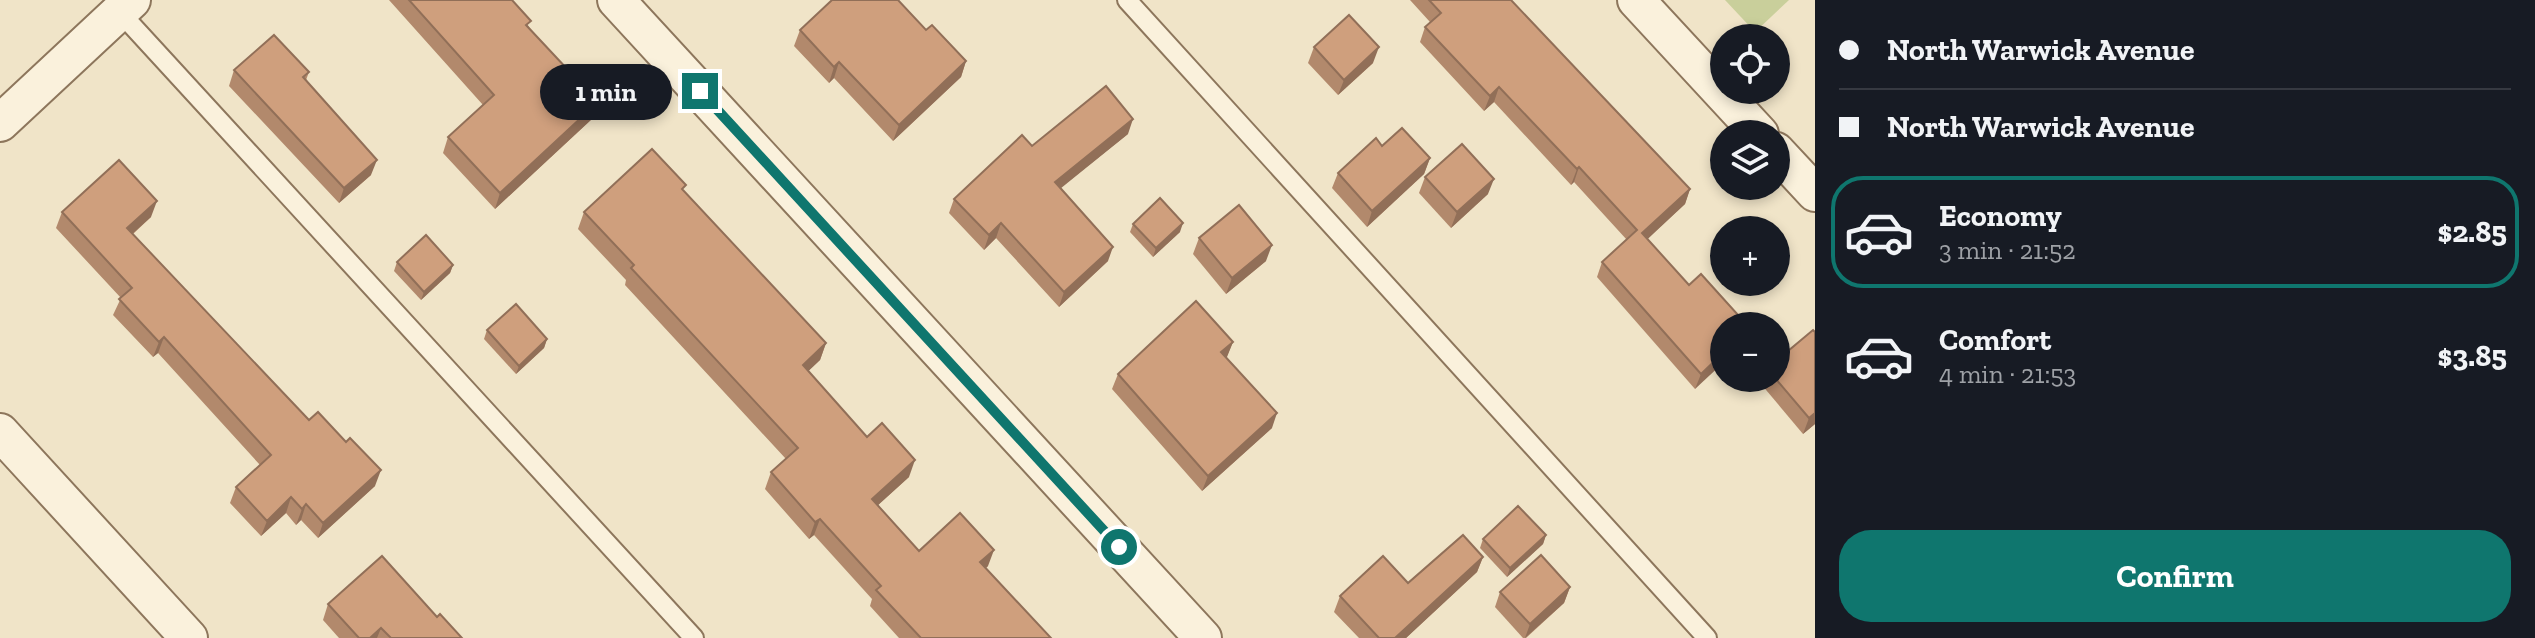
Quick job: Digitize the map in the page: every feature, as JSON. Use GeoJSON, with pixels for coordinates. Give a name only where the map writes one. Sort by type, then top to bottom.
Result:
{"type":"FeatureCollection","features":[{"type":"Feature","properties":{"kind":"street"},"geometry":{"type":"LineString","coordinates":[[616,0],[1203,638]]}},
{"type":"Feature","properties":{"kind":"street"},"geometry":{"type":"LineString","coordinates":[[1636,0],[1747,120]]}},
{"type":"Feature","properties":{"kind":"street"},"geometry":{"type":"LineString","coordinates":[[0,123],[120,4]]}},
{"type":"Feature","properties":{"kind":"street"},"geometry":{"type":"LineString","coordinates":[[1790,166],[1815,193]]}},
{"type":"Feature","properties":{"kind":"street"},"geometry":{"type":"LineString","coordinates":[[0,432],[189,638]]}},
{"type":"Feature","properties":{"kind":"lane"},"geometry":{"type":"LineString","coordinates":[[1127,0],[1707,638]]}},
{"type":"Feature","properties":{"kind":"lane"},"geometry":{"type":"LineString","coordinates":[[120,4],[694,638]]}},
{"type":"Feature","properties":{"kind":"green space"},"geometry":{"type":"Polygon","coordinates":[[[1725,0],[1789,0],[1764,24],[1748,24],[1725,0]]]}},
{"type":"Feature","properties":{"kind":"building"},"geometry":{"type":"Polygon","coordinates":[[[409,0],[512,0],[531,21],[526,25],[598,102],[500,193],[448,137],[494,95],[409,0]]]}},
{"type":"Feature","properties":{"kind":"building"},"geometry":{"type":"Polygon","coordinates":[[[832,0],[898,0],[926,30],[932,25],[966,61],[899,125],[839,62],[834,67],[800,30],[832,0]]]}},
{"type":"Feature","properties":{"kind":"building"},"geometry":{"type":"Polygon","coordinates":[[[1429,0],[1511,0],[1690,189],[1642,233],[1689,285],[1701,274],[1710,284],[1710,296],[1721,296],[1735,312],[1710,312],[1710,365],[1701,374],[1602,262],[1637,230],[1499,87],[1490,96],[1425,27],[1441,13],[1429,0]]]}},
{"type":"Feature","properties":{"kind":"building"},"geometry":{"type":"Polygon","coordinates":[[[1349,15],[1379,47],[1344,80],[1314,47],[1349,15]]]}},
{"type":"Feature","properties":{"kind":"building"},"geometry":{"type":"Polygon","coordinates":[[[274,35],[309,72],[303,77],[377,160],[344,188],[234,70],[274,35]]]}},
{"type":"Feature","properties":{"kind":"building"},"geometry":{"type":"Polygon","coordinates":[[[1106,86],[1133,119],[1055,182],[1113,247],[1064,292],[1001,223],[989,235],[954,199],[1022,135],[1032,146],[1106,86]]]}},
{"type":"Feature","properties":{"kind":"building"},"geometry":{"type":"Polygon","coordinates":[[[1402,128],[1430,158],[1372,211],[1338,173],[1376,138],[1382,146],[1402,128]]]}},
{"type":"Feature","properties":{"kind":"building"},"geometry":{"type":"Polygon","coordinates":[[[1462,144],[1494,179],[1457,212],[1425,177],[1462,144]]]}},
{"type":"Feature","properties":{"kind":"building"},"geometry":{"type":"Polygon","coordinates":[[[652,149],[686,185],[682,189],[826,343],[803,365],[867,437],[882,423],[915,460],[872,499],[919,551],[960,513],[994,550],[980,562],[1051,638],[921,638],[876,590],[881,586],[820,519],[815,522],[771,472],[798,448],[631,268],[634,265],[584,212],[652,149]]]}},
{"type":"Feature","properties":{"kind":"building"},"geometry":{"type":"Polygon","coordinates":[[[119,160],[157,201],[127,228],[309,420],[318,412],[346,442],[350,438],[381,470],[323,523],[306,504],[302,509],[291,497],[267,521],[236,487],[271,455],[164,337],[159,342],[119,299],[132,288],[62,212],[119,160]]]}},
{"type":"Feature","properties":{"kind":"building"},"geometry":{"type":"Polygon","coordinates":[[[1160,198],[1183,223],[1156,248],[1133,224],[1160,198]]]}},
{"type":"Feature","properties":{"kind":"building"},"geometry":{"type":"Polygon","coordinates":[[[1239,205],[1272,245],[1232,278],[1199,238],[1239,205]]]}},
{"type":"Feature","properties":{"kind":"building"},"geometry":{"type":"Polygon","coordinates":[[[426,235],[453,265],[424,292],[397,262],[426,235]]]}},
{"type":"Feature","properties":{"kind":"building"},"geometry":{"type":"Polygon","coordinates":[[[1196,301],[1233,342],[1221,352],[1277,413],[1208,476],[1118,374],[1196,301]]]}},
{"type":"Feature","properties":{"kind":"building"},"geometry":{"type":"Polygon","coordinates":[[[516,304],[547,339],[519,366],[487,330],[516,304]]]}},
{"type":"Feature","properties":{"kind":"building"},"geometry":{"type":"Polygon","coordinates":[[[1813,330],[1815,332],[1815,413],[1809,418],[1787,392],[1790,392],[1790,349],[1813,330]]]}},
{"type":"Feature","properties":{"kind":"building"},"geometry":{"type":"Polygon","coordinates":[[[1518,506],[1546,535],[1510,568],[1483,539],[1518,506]]]}},
{"type":"Feature","properties":{"kind":"building"},"geometry":{"type":"Polygon","coordinates":[[[1463,535],[1483,557],[1395,638],[1379,638],[1340,596],[1383,556],[1408,583],[1463,535]]]}},
{"type":"Feature","properties":{"kind":"building"},"geometry":{"type":"Polygon","coordinates":[[[1541,555],[1570,587],[1530,624],[1500,592],[1541,555]]]}},
{"type":"Feature","properties":{"kind":"building"},"geometry":{"type":"Polygon","coordinates":[[[382,556],[437,617],[440,614],[462,638],[391,638],[381,628],[370,638],[359,638],[328,604],[382,556]]]}},
{"type":"Feature","properties":{"kind":"route"},"geometry":{"type":"LineString","coordinates":[[700,91],[1119,547]]}}]}
